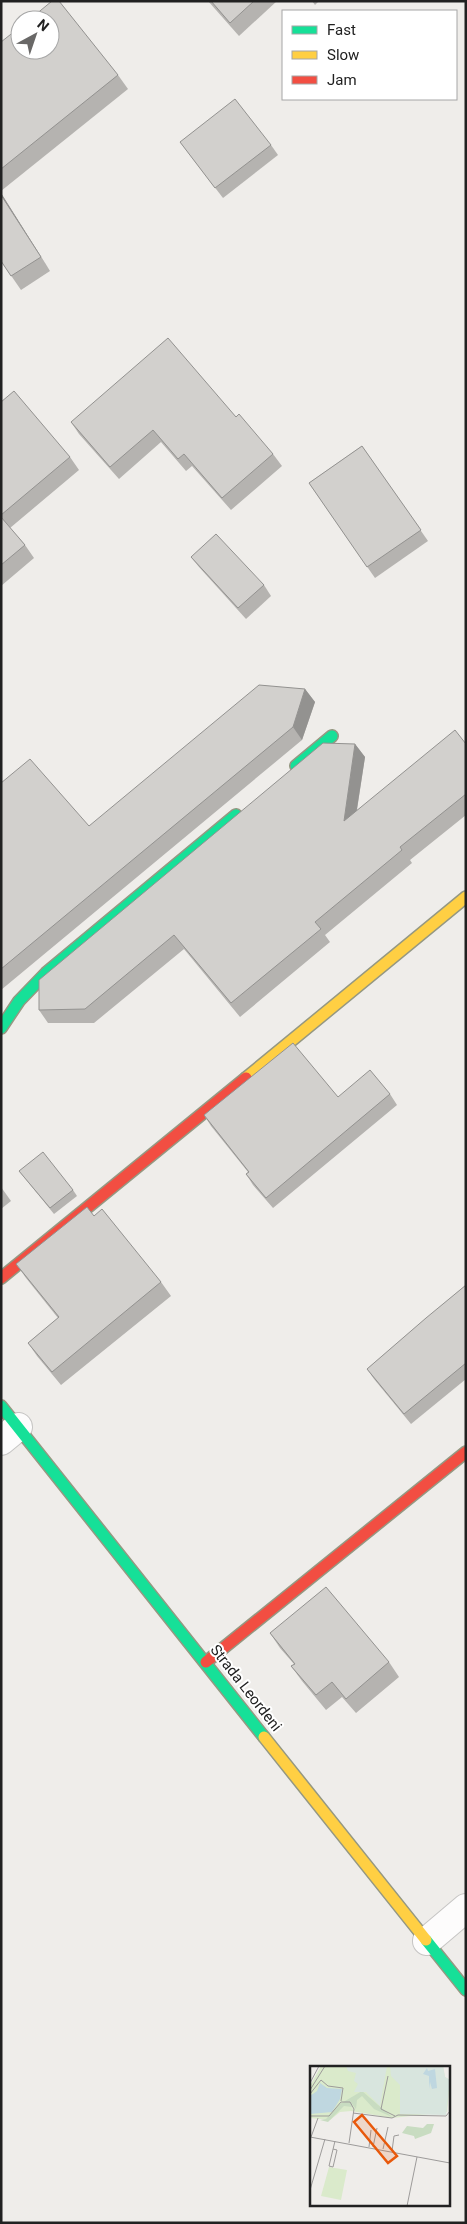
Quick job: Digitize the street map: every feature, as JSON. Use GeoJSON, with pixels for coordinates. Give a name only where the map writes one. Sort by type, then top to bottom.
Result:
{"type":"FeatureCollection","features":[{"type":"Feature","properties":{"kind":"street"},"geometry":{"type":"LineString","coordinates":[[287,773],[332,736]]}},
{"type":"Feature","properties":{"kind":"street"},"geometry":{"type":"LineString","coordinates":[[1,1028],[18,1001],[46,973],[242,811]]}},
{"type":"Feature","properties":{"kind":"street"},"geometry":{"type":"LineString","coordinates":[[1,1278],[466,897]]}},
{"type":"Feature","properties":{"kind":"street","name":"Strada Leordeni"},"geometry":{"type":"LineString","coordinates":[[1,1406],[10,1434],[206,1662],[466,1990]]}},
{"type":"Feature","properties":{"kind":"street"},"geometry":{"type":"LineString","coordinates":[[206,1662],[466,1452]]}},
{"type":"Feature","properties":{"kind":"street"},"geometry":{"type":"LineString","coordinates":[[427,1941],[466,1908]]}},
{"type":"Feature","properties":{"kind":"building"},"geometry":{"type":"Polygon","coordinates":[[[52,1],[59,1],[118,75],[1,169],[1,42],[10,35],[10,60],[60,60],[60,10],[41,10],[52,1]]]}},
{"type":"Feature","properties":{"kind":"building"},"geometry":{"type":"Polygon","coordinates":[[[211,1],[254,1],[230,23],[211,1]]]}},
{"type":"Feature","properties":{"kind":"building"},"geometry":{"type":"Polygon","coordinates":[[[235,99],[271,145],[215,188],[180,142],[235,99]]]}},
{"type":"Feature","properties":{"kind":"building"},"geometry":{"type":"Polygon","coordinates":[[[1,195],[41,257],[11,276],[1,261],[1,195]]]}},
{"type":"Feature","properties":{"kind":"building"},"geometry":{"type":"Polygon","coordinates":[[[168,338],[236,417],[239,414],[273,454],[222,498],[184,454],[178,459],[153,430],[110,467],[71,422],[168,338]]]}},
{"type":"Feature","properties":{"kind":"building"},"geometry":{"type":"Polygon","coordinates":[[[14,391],[70,457],[1,515],[1,402],[14,391]]]}},
{"type":"Feature","properties":{"kind":"building"},"geometry":{"type":"Polygon","coordinates":[[[362,446],[421,530],[367,567],[309,483],[362,446]]]}},
{"type":"Feature","properties":{"kind":"building"},"geometry":{"type":"Polygon","coordinates":[[[1,517],[25,545],[1,565],[1,517]]]}},
{"type":"Feature","properties":{"kind":"building"},"geometry":{"type":"Polygon","coordinates":[[[216,534],[264,585],[238,608],[191,557],[216,534]]]}},
{"type":"Feature","properties":{"kind":"building"},"geometry":{"type":"Polygon","coordinates":[[[259,685],[305,689],[293,727],[1,969],[1,783],[30,759],[89,826],[259,685]]]}},
{"type":"Feature","properties":{"kind":"building"},"geometry":{"type":"Polygon","coordinates":[[[455,730],[466,744],[466,794],[400,847],[402,850],[315,922],[321,929],[231,1003],[174,935],[85,1009],[39,1010],[39,980],[323,743],[355,744],[344,821],[455,730]]]}},
{"type":"Feature","properties":{"kind":"building"},"geometry":{"type":"Polygon","coordinates":[[[293,1043],[338,1097],[370,1070],[390,1094],[266,1198],[246,1174],[249,1172],[204,1115],[293,1043]]]}},
{"type":"Feature","properties":{"kind":"building"},"geometry":{"type":"Polygon","coordinates":[[[43,1152],[73,1190],[50,1208],[19,1171],[43,1152]]]}},
{"type":"Feature","properties":{"kind":"building"},"geometry":{"type":"Polygon","coordinates":[[[87,1207],[94,1216],[102,1209],[161,1282],[52,1372],[28,1343],[59,1317],[16,1264],[87,1207]]]}},
{"type":"Feature","properties":{"kind":"building"},"geometry":{"type":"Polygon","coordinates":[[[466,1285],[466,1363],[404,1414],[367,1369],[466,1285]]]}},
{"type":"Feature","properties":{"kind":"building"},"geometry":{"type":"Polygon","coordinates":[[[326,1587],[389,1662],[346,1699],[332,1682],[316,1695],[291,1666],[295,1664],[270,1633],[326,1587]]]}},
{"type":"Feature","properties":{"kind":"traffic: fast"},"geometry":{"type":"LineString","coordinates":[[296,766],[332,736]]}},
{"type":"Feature","properties":{"kind":"traffic: fast"},"geometry":{"type":"LineString","coordinates":[[1,1028],[19,1001],[46,973],[236,815]]}},
{"type":"Feature","properties":{"kind":"traffic: fast"},"geometry":{"type":"LineString","coordinates":[[1,1406],[264,1737]]}},
{"type":"Feature","properties":{"kind":"traffic: fast"},"geometry":{"type":"LineString","coordinates":[[426,1940],[466,1990]]}},
{"type":"Feature","properties":{"kind":"traffic: slow"},"geometry":{"type":"LineString","coordinates":[[246,1078],[466,897]]}},
{"type":"Feature","properties":{"kind":"traffic: slow"},"geometry":{"type":"LineString","coordinates":[[264,1737],[426,1940]]}},
{"type":"Feature","properties":{"kind":"traffic: jam"},"geometry":{"type":"LineString","coordinates":[[1,1278],[246,1078]]}},
{"type":"Feature","properties":{"kind":"traffic: jam"},"geometry":{"type":"LineString","coordinates":[[206,1662],[466,1452]]}}]}
